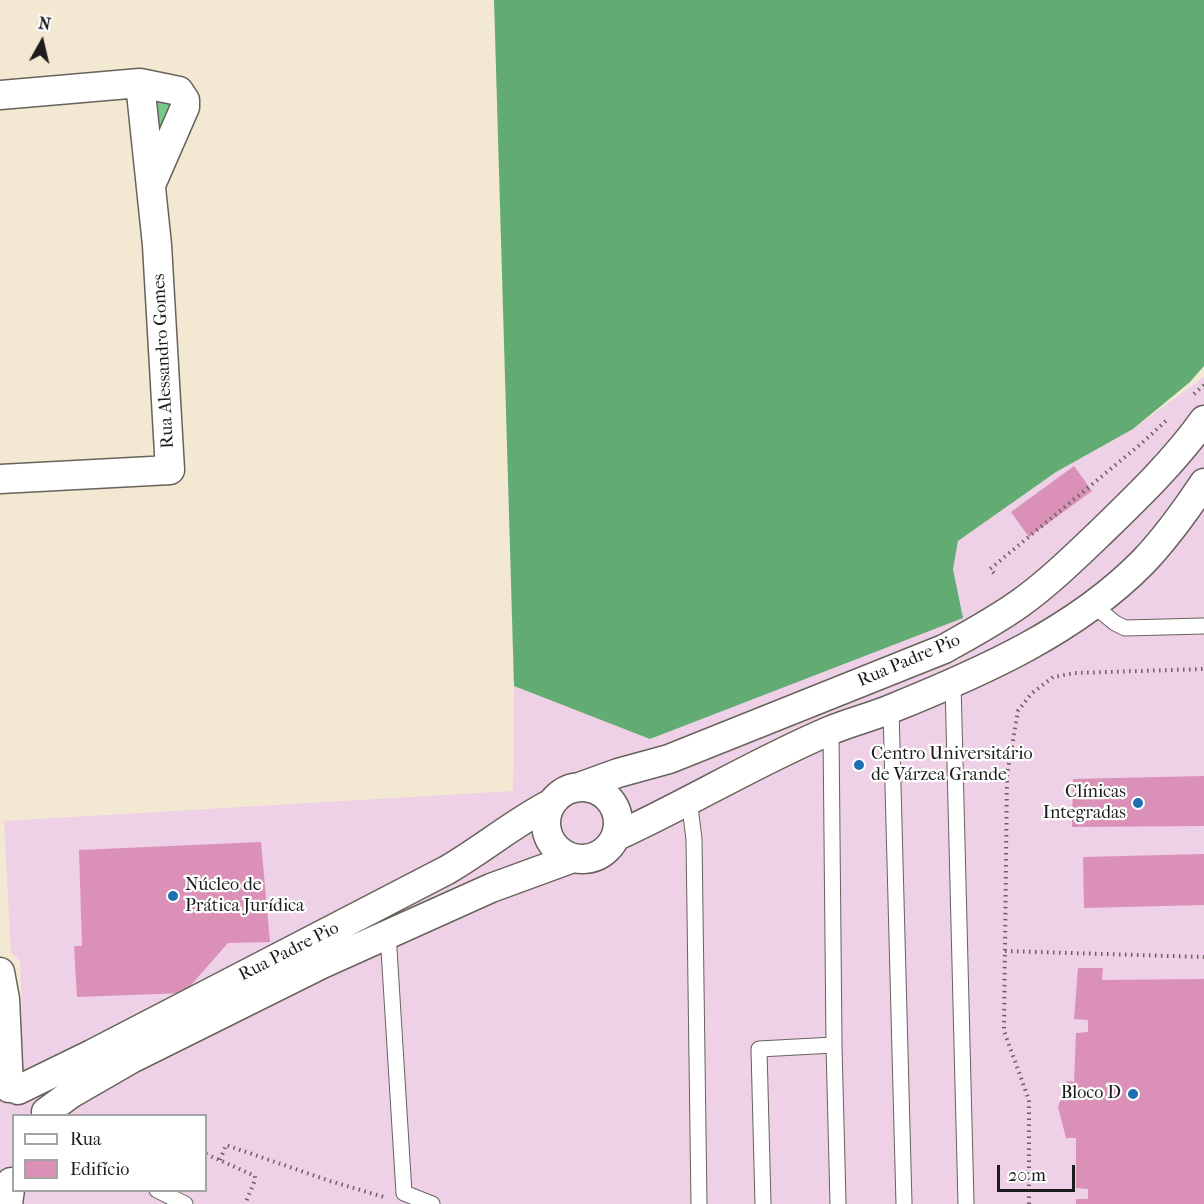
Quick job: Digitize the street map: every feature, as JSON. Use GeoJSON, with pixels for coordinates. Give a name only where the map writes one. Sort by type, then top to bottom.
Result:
{"type":"FeatureCollection","features":[{"type":"Feature","properties":{"kind":"street"},"geometry":{"type":"LineString","coordinates":[[0,95],[140,83],[174,88],[185,100],[185,107],[151,185]]}},
{"type":"Feature","properties":{"kind":"street","name":"Rua Alessandro Gomes"},"geometry":{"type":"LineString","coordinates":[[0,478],[170,470],[157,245],[140,83]]}},
{"type":"Feature","properties":{"kind":"street","name":"Rua Padre Pio"},"geometry":{"type":"LineString","coordinates":[[582,786],[680,755],[944,650],[984,626],[1019,604],[1130,506],[1191,438],[1196,410]]}},
{"type":"Feature","properties":{"kind":"street","name":"Rua Padre Pio"},"geometry":{"type":"LineString","coordinates":[[617,836],[831,730],[891,709],[978,672],[1057,629],[1093,605],[1143,563],[1184,514],[1204,483]]}},
{"type":"Feature","properties":{"kind":"street"},"geometry":{"type":"LineString","coordinates":[[582,786],[604,793],[618,812],[619,824],[613,844],[599,855],[591,858],[573,858],[562,854],[548,836],[547,813],[560,794],[582,786]]}},
{"type":"Feature","properties":{"kind":"street","name":"Rua Padre Pio"},"geometry":{"type":"LineString","coordinates":[[9,1089],[92,1054],[447,870],[552,803]]}},
{"type":"Feature","properties":{"kind":"street","name":"Rua Padre Pio"},"geometry":{"type":"LineString","coordinates":[[47,1114],[72,1093],[131,1059],[388,933],[491,888],[573,858]]}},
{"type":"Feature","properties":{"kind":"street"},"geometry":{"type":"LineString","coordinates":[[0,972],[6,999],[9,1089],[34,1098],[47,1114]]}},
{"type":"Feature","properties":{"kind":"lane"},"geometry":{"type":"LineString","coordinates":[[1093,605],[1125,628],[1204,626]]}},
{"type":"Feature","properties":{"kind":"lane"},"geometry":{"type":"LineString","coordinates":[[953,682],[966,1204]]}},
{"type":"Feature","properties":{"kind":"lane"},"geometry":{"type":"LineString","coordinates":[[891,709],[904,1204]]}},
{"type":"Feature","properties":{"kind":"lane"},"geometry":{"type":"LineString","coordinates":[[831,730],[838,1204]]}},
{"type":"Feature","properties":{"kind":"lane"},"geometry":{"type":"LineString","coordinates":[[688,799],[694,839],[699,1204]]}},
{"type":"Feature","properties":{"kind":"lane"},"geometry":{"type":"LineString","coordinates":[[388,933],[404,1193],[432,1204]]}},
{"type":"Feature","properties":{"kind":"lane"},"geometry":{"type":"LineString","coordinates":[[763,1204],[759,1049],[834,1045]]}},
{"type":"Feature","properties":{"kind":"lane"},"geometry":{"type":"LineString","coordinates":[[159,1192],[185,1204]]}},
{"type":"Feature","properties":{"kind":"path"},"geometry":{"type":"LineString","coordinates":[[1196,410],[1204,385]]}},
{"type":"Feature","properties":{"kind":"path"},"geometry":{"type":"LineString","coordinates":[[994,573],[990,569],[1142,443],[1173,414]]}},
{"type":"Feature","properties":{"kind":"path"},"geometry":{"type":"LineString","coordinates":[[1079,495],[1085,501]]}},
{"type":"Feature","properties":{"kind":"path"},"geometry":{"type":"LineString","coordinates":[[1029,1204],[1029,1100],[1004,1031],[1006,775],[1018,711],[1031,694],[1053,676],[1075,673],[1204,669]]}},
{"type":"Feature","properties":{"kind":"path"},"geometry":{"type":"LineString","coordinates":[[1005,951],[1204,957]]}},
{"type":"Feature","properties":{"kind":"path"},"geometry":{"type":"LineString","coordinates":[[220,1160],[226,1145],[319,1178],[390,1199]]}},
{"type":"Feature","properties":{"kind":"path"},"geometry":{"type":"LineString","coordinates":[[207,1154],[255,1177],[245,1204]]}},
{"type":"Feature","properties":{"kind":"shaded area","name":"Centro Universitário de Várzea Grande"},"geometry":{"type":"Polygon","coordinates":[[[1204,377],[1204,1204],[0,1204],[0,1017],[22,1017],[20,961],[11,952],[4,821],[513,791],[514,686],[650,739],[962,617],[953,569],[958,541],[1056,472],[1133,429],[1204,377]]]}},
{"type":"Feature","properties":{"kind":"green space"},"geometry":{"type":"Polygon","coordinates":[[[494,0],[1204,0],[1204,366],[1190,382],[1133,429],[1056,472],[958,541],[953,569],[963,618],[650,739],[514,686],[494,0]]]}},
{"type":"Feature","properties":{"kind":"green space"},"geometry":{"type":"Polygon","coordinates":[[[149,98],[177,99],[162,144],[149,98]]]}},
{"type":"Feature","properties":{"kind":"building"},"geometry":{"type":"Polygon","coordinates":[[[1074,466],[1092,491],[1029,537],[1011,512],[1074,466]]]}},
{"type":"Feature","properties":{"kind":"building","name":"Clínicas Integradas"},"geometry":{"type":"Polygon","coordinates":[[[1204,776],[1204,826],[1072,827],[1073,779],[1204,776]]]}},
{"type":"Feature","properties":{"kind":"building","name":"Núcleo de Prática Jurídica"},"geometry":{"type":"Polygon","coordinates":[[[261,842],[270,942],[228,943],[184,993],[77,997],[74,946],[82,946],[79,850],[261,842]]]}},
{"type":"Feature","properties":{"kind":"building","name":"Clínicas Integradas"},"geometry":{"type":"Polygon","coordinates":[[[1204,854],[1204,905],[1084,908],[1083,857],[1204,854]]]}},
{"type":"Feature","properties":{"kind":"building","name":"Bloco D"},"geometry":{"type":"Polygon","coordinates":[[[1078,968],[1103,968],[1102,980],[1204,979],[1204,1204],[1076,1204],[1076,1199],[1088,1199],[1088,1189],[1076,1188],[1076,1138],[1066,1138],[1058,1107],[1067,1081],[1074,1082],[1076,1033],[1088,1032],[1088,1020],[1074,1019],[1078,968]]]}},
{"type":"Feature","properties":{"kind":"place","name":"Centro Universitário de Várzea Grande"},"geometry":{"type":"Point","coordinates":[859,765]}},
{"type":"Feature","properties":{"kind":"place","name":"Clínicas Integradas"},"geometry":{"type":"Point","coordinates":[1138,803]}},
{"type":"Feature","properties":{"kind":"place","name":"Núcleo de Prática Jurídica"},"geometry":{"type":"Point","coordinates":[173,896]}},
{"type":"Feature","properties":{"kind":"place","name":"Bloco D"},"geometry":{"type":"Point","coordinates":[1133,1094]}}]}
